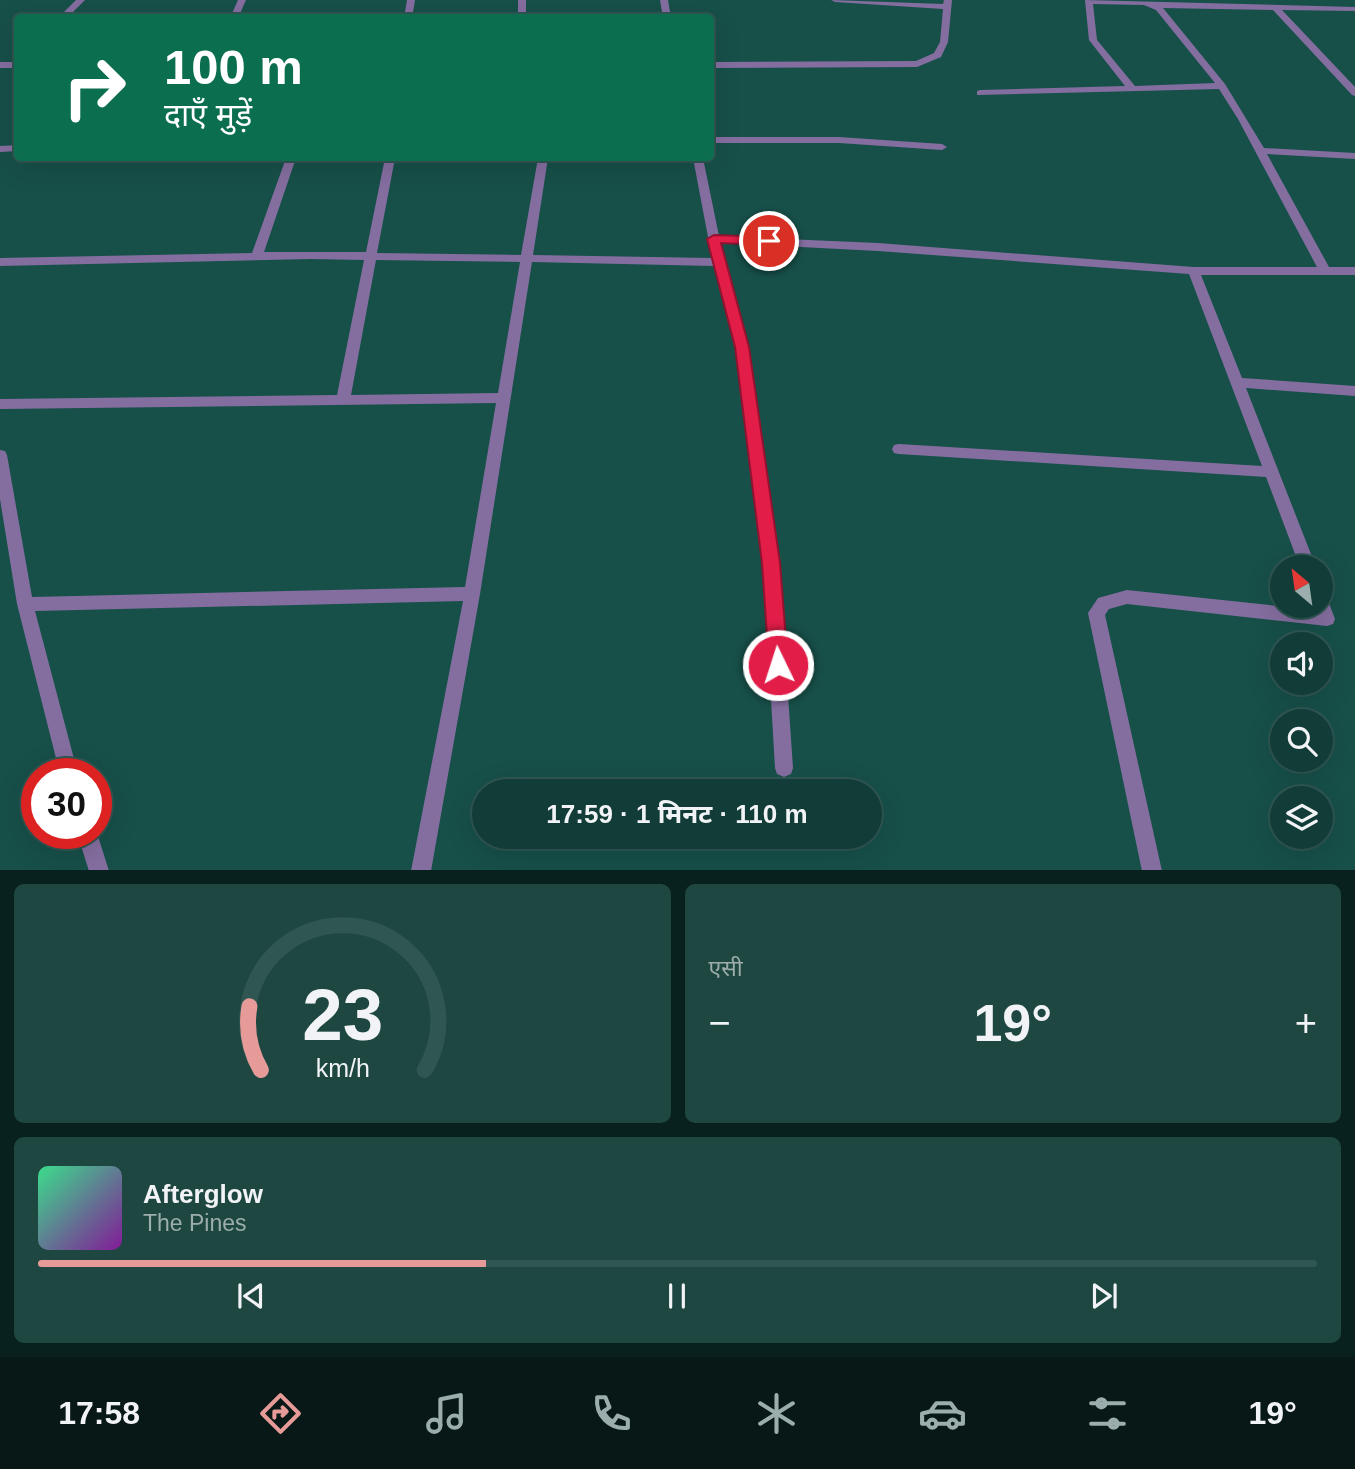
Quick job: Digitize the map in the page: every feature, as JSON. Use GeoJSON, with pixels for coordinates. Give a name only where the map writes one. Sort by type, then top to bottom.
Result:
{"type":"FeatureCollection","features":[{"type":"Feature","properties":{"kind":"street"},"geometry":{"type":"LineString","coordinates":[[66,14],[81,0]]}},
{"type":"Feature","properties":{"kind":"street"},"geometry":{"type":"LineString","coordinates":[[714,65],[917,64],[938,55],[943,42],[947,3],[835,0]]}},
{"type":"Feature","properties":{"kind":"street"},"geometry":{"type":"LineString","coordinates":[[1132,88],[1093,40],[1089,0],[1154,5],[1355,9]]}},
{"type":"Feature","properties":{"kind":"street"},"geometry":{"type":"LineString","coordinates":[[1154,5],[1222,86],[1325,271]]}},
{"type":"Feature","properties":{"kind":"street"},"geometry":{"type":"LineString","coordinates":[[1276,8],[1354,92]]}},
{"type":"Feature","properties":{"kind":"street"},"geometry":{"type":"LineString","coordinates":[[980,93],[1222,86]]}},
{"type":"Feature","properties":{"kind":"street"},"geometry":{"type":"LineString","coordinates":[[714,140],[839,140],[942,147]]}},
{"type":"Feature","properties":{"kind":"street"},"geometry":{"type":"LineString","coordinates":[[1259,151],[1355,156]]}},
{"type":"Feature","properties":{"kind":"street"},"geometry":{"type":"LineString","coordinates":[[257,255],[290,161]]}},
{"type":"Feature","properties":{"kind":"street"},"geometry":{"type":"LineString","coordinates":[[343,400],[389,161]]}},
{"type":"Feature","properties":{"kind":"street"},"geometry":{"type":"LineString","coordinates":[[421,870],[472,594],[543,161]]}},
{"type":"Feature","properties":{"kind":"street"},"geometry":{"type":"LineString","coordinates":[[699,161],[719,262],[742,347],[765,522],[783,768]]}},
{"type":"Feature","properties":{"kind":"street"},"geometry":{"type":"LineString","coordinates":[[714,239],[891,247],[1194,271],[1355,271]]}},
{"type":"Feature","properties":{"kind":"street"},"geometry":{"type":"LineString","coordinates":[[0,262],[257,255],[719,262]]}},
{"type":"Feature","properties":{"kind":"street"},"geometry":{"type":"LineString","coordinates":[[1194,271],[1303,555]]}},
{"type":"Feature","properties":{"kind":"street"},"geometry":{"type":"LineString","coordinates":[[1236,382],[1355,391]]}},
{"type":"Feature","properties":{"kind":"street"},"geometry":{"type":"LineString","coordinates":[[0,404],[503,398]]}},
{"type":"Feature","properties":{"kind":"street"},"geometry":{"type":"LineString","coordinates":[[899,449],[1272,472]]}},
{"type":"Feature","properties":{"kind":"street"},"geometry":{"type":"LineString","coordinates":[[0,455],[25,604],[65,758]]}},
{"type":"Feature","properties":{"kind":"street"},"geometry":{"type":"LineString","coordinates":[[25,604],[472,594]]}},
{"type":"Feature","properties":{"kind":"street"},"geometry":{"type":"LineString","coordinates":[[1152,870],[1097,613],[1104,603],[1128,597],[1270,613]]}},
{"type":"Feature","properties":{"kind":"street"},"geometry":{"type":"LineString","coordinates":[[92,849],[99,870]]}},
{"type":"Feature","properties":{"kind":"route"},"geometry":{"type":"LineString","coordinates":[[769,241],[714,239],[742,347],[752,438],[771,563],[778,665]]}}]}
